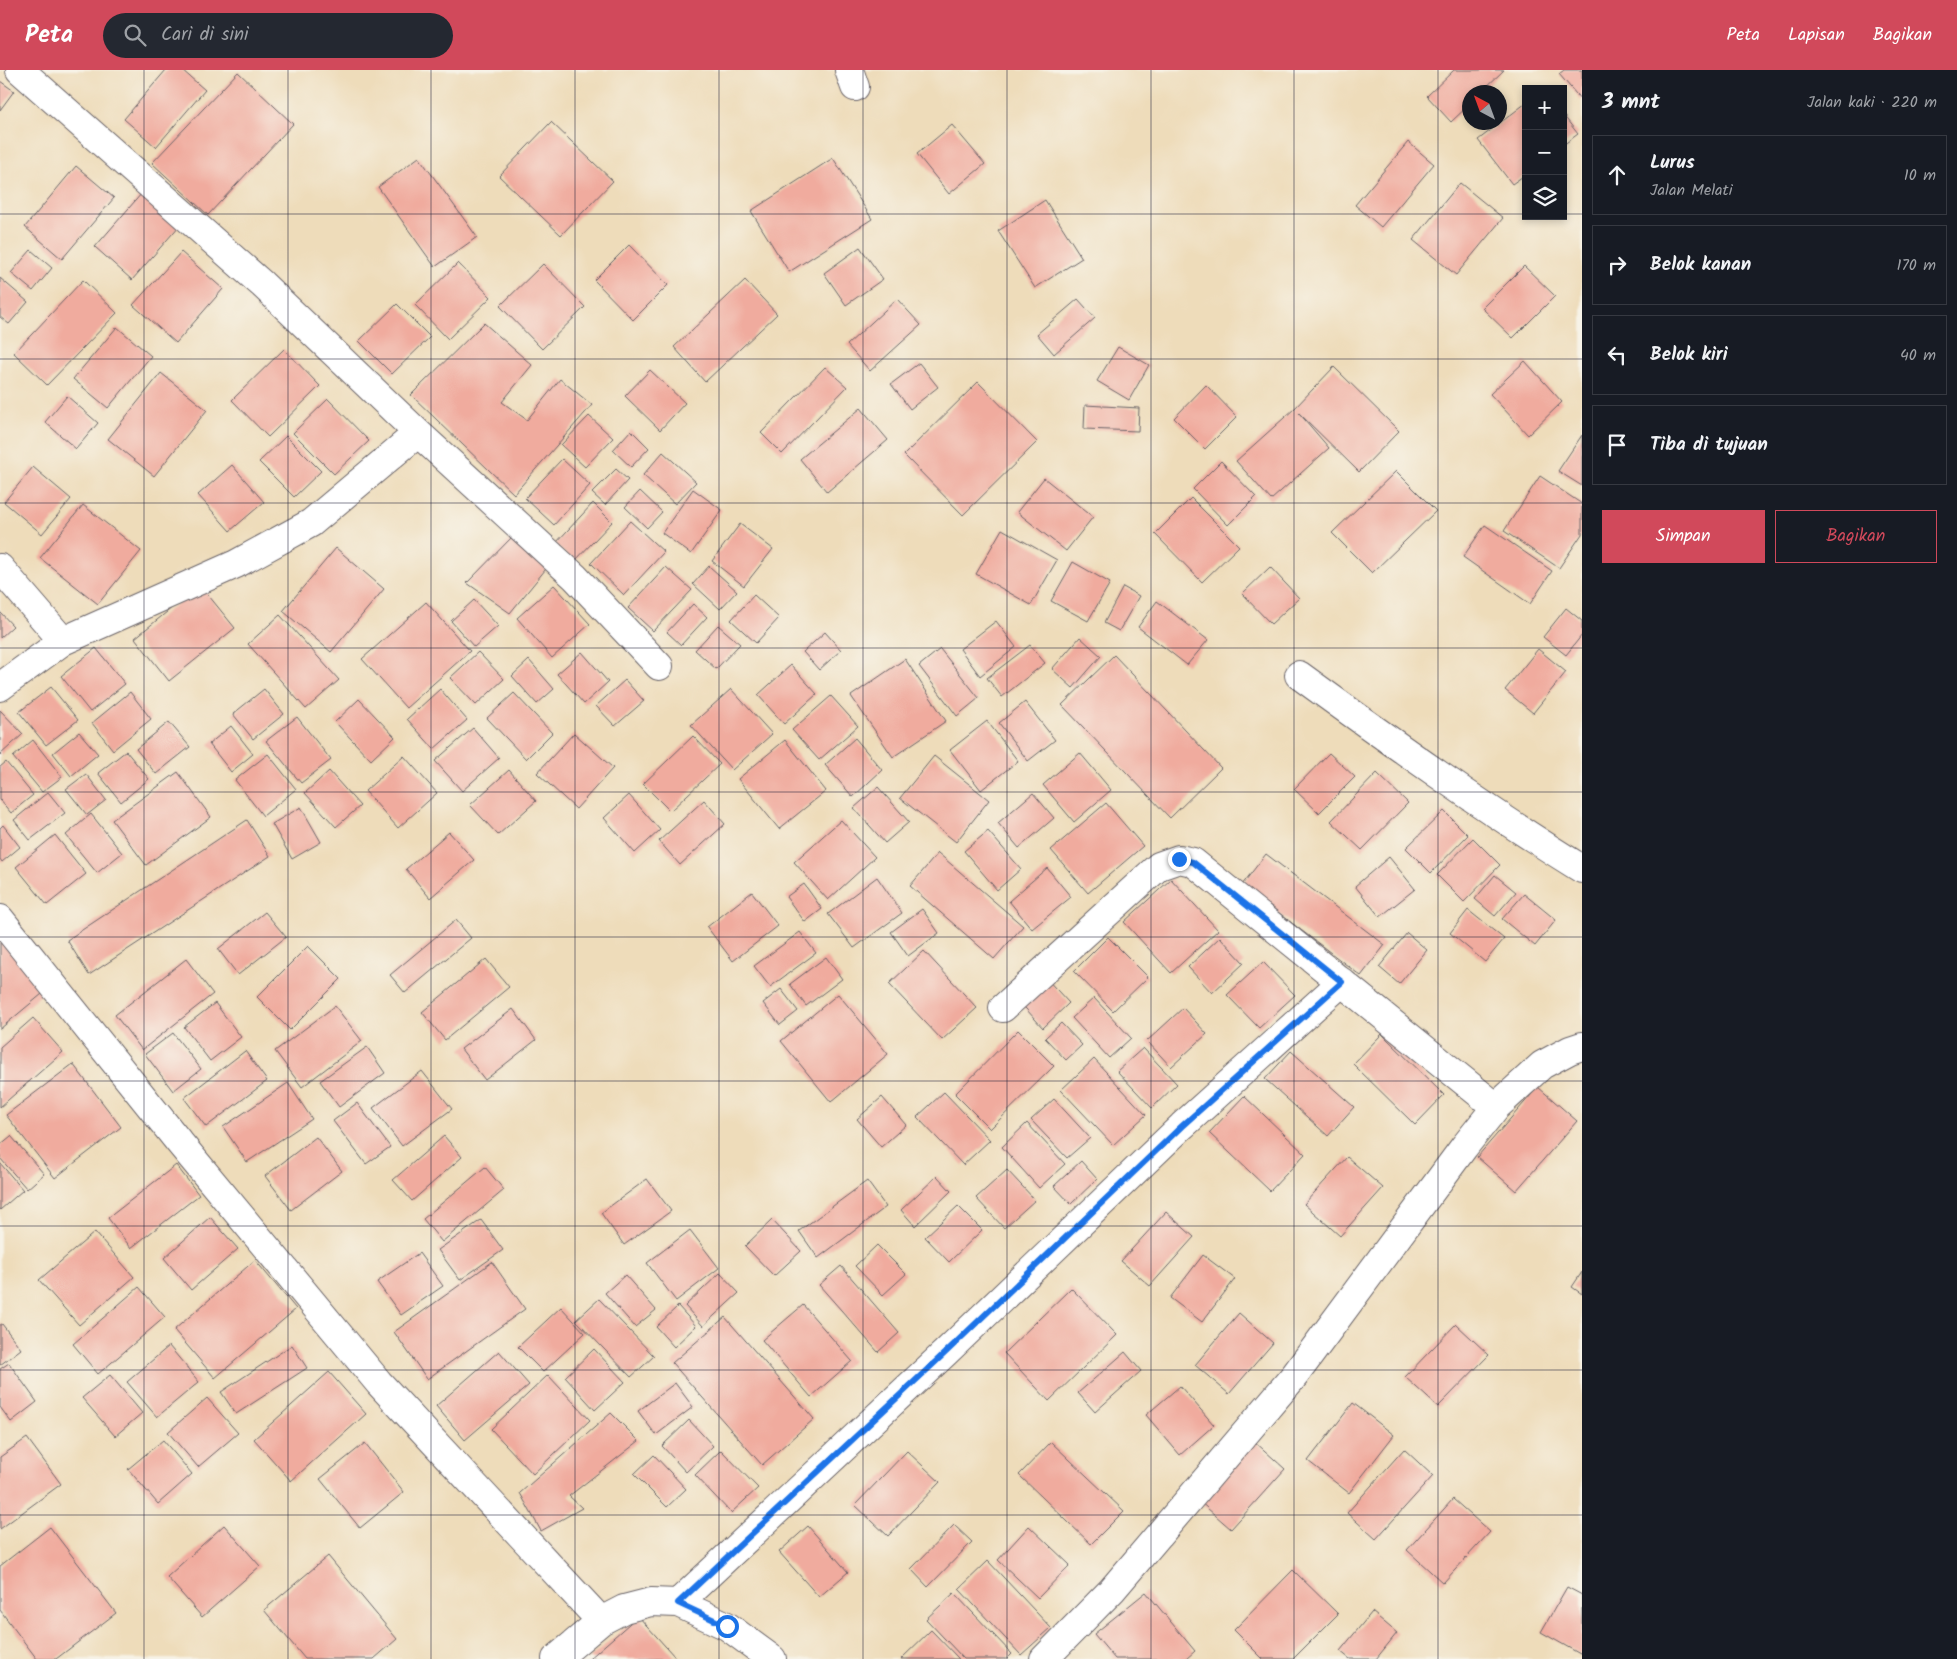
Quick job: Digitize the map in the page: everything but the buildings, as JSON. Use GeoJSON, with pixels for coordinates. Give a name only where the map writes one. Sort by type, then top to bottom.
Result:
{"type":"FeatureCollection","features":[{"type":"Feature","properties":{"kind":"street"},"geometry":{"type":"LineString","coordinates":[[20,70],[262,284],[418,433],[575,577],[659,666]]}},
{"type":"Feature","properties":{"kind":"street"},"geometry":{"type":"LineString","coordinates":[[0,687],[63,641],[236,564],[311,523],[418,433]]}},
{"type":"Feature","properties":{"kind":"street"},"geometry":{"type":"LineString","coordinates":[[0,568],[63,641]]}},
{"type":"Feature","properties":{"kind":"street"},"geometry":{"type":"LineString","coordinates":[[1299,675],[1409,754],[1582,868]]}},
{"type":"Feature","properties":{"kind":"street"},"geometry":{"type":"LineString","coordinates":[[1003,1008],[1158,866],[1179,859],[1193,862],[1496,1107]]}},
{"type":"Feature","properties":{"kind":"street"},"geometry":{"type":"LineString","coordinates":[[0,919],[179,1142],[379,1383],[601,1621]]}},
{"type":"Feature","properties":{"kind":"street"},"geometry":{"type":"LineString","coordinates":[[678,1603],[946,1352],[1182,1126],[1342,982]]}},
{"type":"Feature","properties":{"kind":"street"},"geometry":{"type":"LineString","coordinates":[[1044,1659],[1112,1590],[1295,1375],[1464,1147],[1496,1107],[1542,1065],[1570,1050],[1582,1046]]}},
{"type":"Feature","properties":{"kind":"street"},"geometry":{"type":"LineString","coordinates":[[556,1659],[601,1621],[624,1609],[651,1602],[678,1603],[727,1626],[772,1659]]}},
{"type":"Feature","properties":{"kind":"route"},"geometry":{"type":"LineString","coordinates":[[727,1626],[678,1603],[946,1352],[1182,1126],[1342,982],[1193,862],[1179,859]]}}]}
